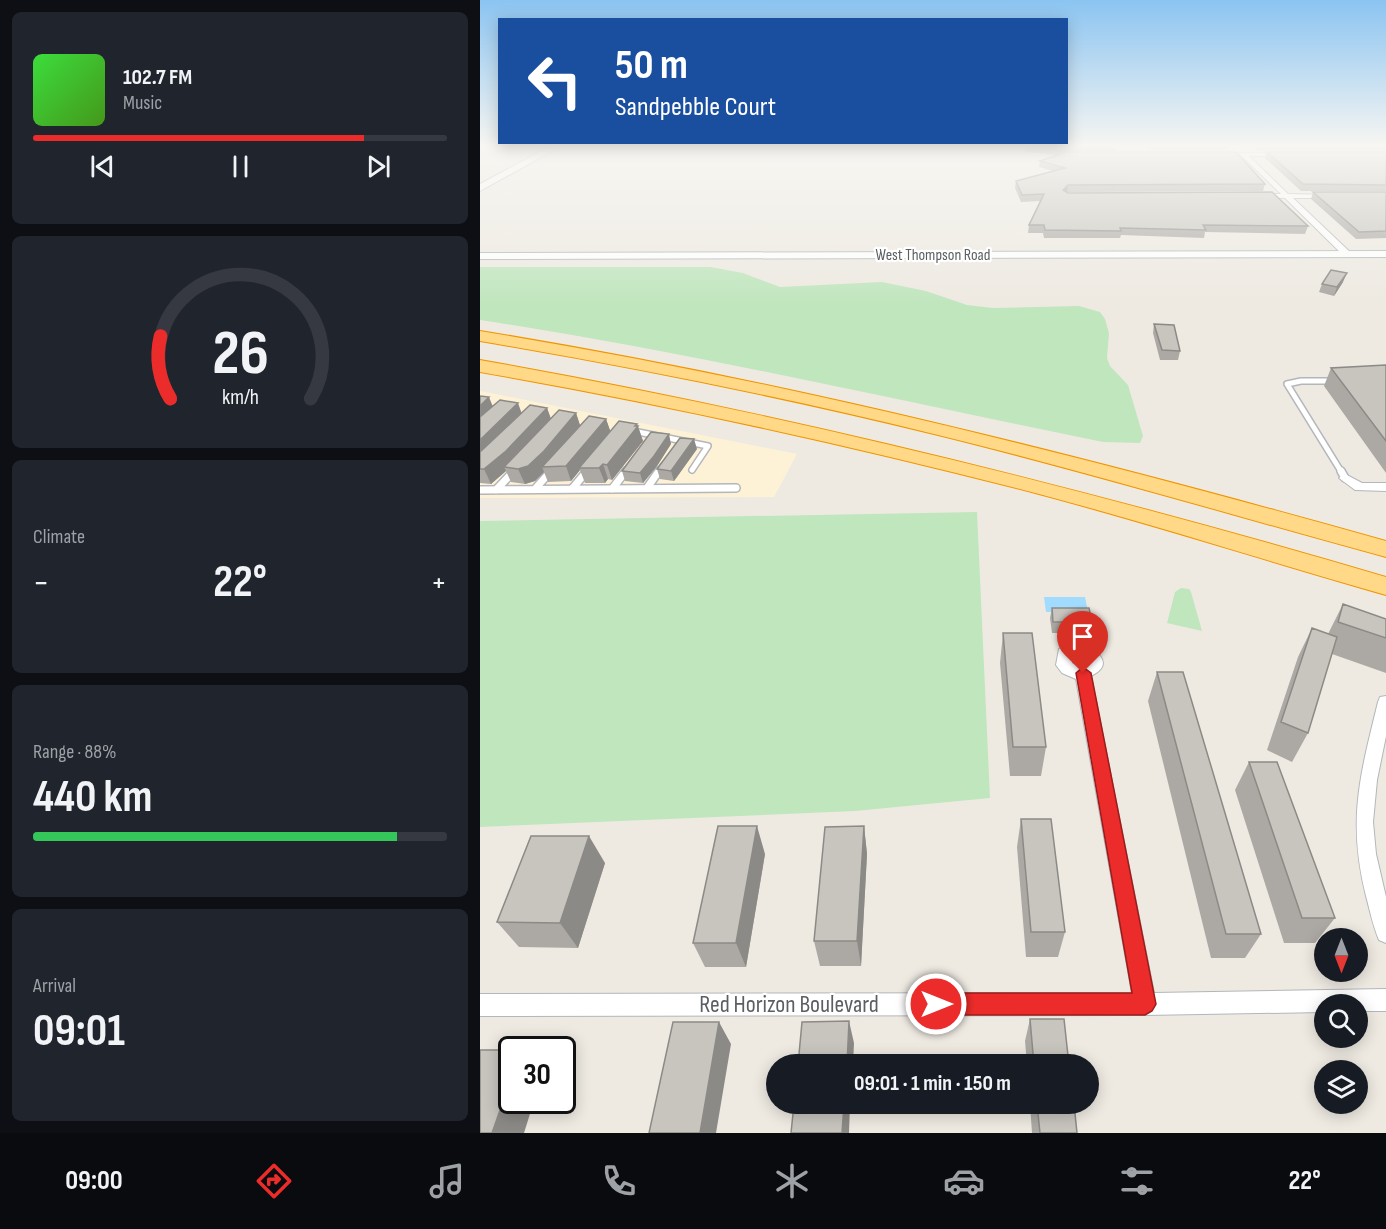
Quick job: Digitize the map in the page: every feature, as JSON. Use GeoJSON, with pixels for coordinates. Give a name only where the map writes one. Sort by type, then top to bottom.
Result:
{"type":"FeatureCollection","features":[{"type":"Feature","properties":{"kind":"highway"},"geometry":{"type":"LineString","coordinates":[[480,336],[579,352],[868,411],[1147,481],[1386,549]]}},
{"type":"Feature","properties":{"kind":"highway"},"geometry":{"type":"LineString","coordinates":[[480,366],[679,403],[952,465],[1127,511],[1386,586]]}},
{"type":"Feature","properties":{"kind":"main road","name":"West Thompson Road"},"geometry":{"type":"LineString","coordinates":[[480,256],[1386,254]]}},
{"type":"Feature","properties":{"kind":"street"},"geometry":{"type":"LineString","coordinates":[[1289,198],[1348,255]]}},
{"type":"Feature","properties":{"kind":"street"},"geometry":{"type":"LineString","coordinates":[[1345,478],[1359,487],[1386,487]]}},
{"type":"Feature","properties":{"kind":"street"},"geometry":{"type":"LineString","coordinates":[[1083,673],[1145,1004]]}},
{"type":"Feature","properties":{"kind":"street"},"geometry":{"type":"LineString","coordinates":[[1386,702],[1369,783],[1365,816],[1367,853],[1386,933]]}},
{"type":"Feature","properties":{"kind":"street","name":"Red Horizon Boulevard"},"geometry":{"type":"LineString","coordinates":[[480,1005],[1145,1004],[1386,1000]]}},
{"type":"Feature","properties":{"kind":"lane"},"geometry":{"type":"LineString","coordinates":[[1343,381],[1301,381],[1287,384],[1345,478]]}},
{"type":"Feature","properties":{"kind":"lane"},"geometry":{"type":"LineString","coordinates":[[622,429],[708,446],[692,470]]}},
{"type":"Feature","properties":{"kind":"lane"},"geometry":{"type":"LineString","coordinates":[[646,444],[653,435]]}},
{"type":"Feature","properties":{"kind":"lane"},"geometry":{"type":"LineString","coordinates":[[675,450],[681,441]]}},
{"type":"Feature","properties":{"kind":"lane"},"geometry":{"type":"LineString","coordinates":[[647,488],[668,460]]}},
{"type":"Feature","properties":{"kind":"lane"},"geometry":{"type":"LineString","coordinates":[[612,489],[633,462]]}},
{"type":"Feature","properties":{"kind":"lane"},"geometry":{"type":"LineString","coordinates":[[572,489],[594,463]]}},
{"type":"Feature","properties":{"kind":"lane"},"geometry":{"type":"LineString","coordinates":[[535,489],[557,465]]}},
{"type":"Feature","properties":{"kind":"lane"},"geometry":{"type":"LineString","coordinates":[[496,490],[518,466]]}},
{"type":"Feature","properties":{"kind":"lane"},"geometry":{"type":"LineString","coordinates":[[480,490],[736,488]]}},
{"type":"Feature","properties":{"kind":"shaded area"},"geometry":{"type":"Polygon","coordinates":[[[480,391],[797,454],[774,497],[480,498],[480,391]]]}},
{"type":"Feature","properties":{"kind":"green space"},"geometry":{"type":"Polygon","coordinates":[[[480,267],[710,267],[743,273],[780,287],[882,282],[926,291],[967,305],[993,308],[1079,306],[1100,312],[1105,319],[1109,333],[1107,358],[1110,366],[1128,385],[1143,436],[1140,443],[1103,442],[715,362],[480,320],[480,267]]]}},
{"type":"Feature","properties":{"kind":"green space"},"geometry":{"type":"Polygon","coordinates":[[[977,512],[990,798],[855,811],[480,827],[480,521],[977,512]]]}},
{"type":"Feature","properties":{"kind":"green space"},"geometry":{"type":"Polygon","coordinates":[[[1181,588],[1189,589],[1191,592],[1202,631],[1167,623],[1175,592],[1181,588]]]}},
{"type":"Feature","properties":{"kind":"water"},"geometry":{"type":"Polygon","coordinates":[[[1044,597],[1085,597],[1088,612],[1046,612],[1044,597]]]}},
{"type":"Feature","properties":{"kind":"building"},"geometry":{"type":"Polygon","coordinates":[[[1042,198],[1278,198],[1308,226],[1203,225],[1206,230],[1120,228],[1121,231],[1045,230],[1044,225],[1029,225],[1042,198]]]}},
{"type":"Feature","properties":{"kind":"building"},"geometry":{"type":"Polygon","coordinates":[[[1320,198],[1386,198],[1386,231],[1359,232],[1320,198]]]}},
{"type":"Feature","properties":{"kind":"building"},"geometry":{"type":"Polygon","coordinates":[[[1331,270],[1347,273],[1337,287],[1322,284],[1331,270]]]}},
{"type":"Feature","properties":{"kind":"building"},"geometry":{"type":"Polygon","coordinates":[[[1154,324],[1174,325],[1180,351],[1162,350],[1154,324]]]}},
{"type":"Feature","properties":{"kind":"building"},"geometry":{"type":"Polygon","coordinates":[[[1386,365],[1386,441],[1331,368],[1386,365]]]}},
{"type":"Feature","properties":{"kind":"building"},"geometry":{"type":"Polygon","coordinates":[[[480,396],[489,397],[480,406],[480,396]]]}},
{"type":"Feature","properties":{"kind":"building"},"geometry":{"type":"Polygon","coordinates":[[[500,400],[518,403],[480,440],[480,417],[500,400]]]}},
{"type":"Feature","properties":{"kind":"building"},"geometry":{"type":"Polygon","coordinates":[[[530,405],[547,408],[506,451],[484,469],[480,469],[480,452],[530,405]]]}},
{"type":"Feature","properties":{"kind":"building"},"geometry":{"type":"Polygon","coordinates":[[[559,410],[576,413],[544,451],[528,466],[518,469],[504,467],[559,410]]]}},
{"type":"Feature","properties":{"kind":"building"},"geometry":{"type":"Polygon","coordinates":[[[589,416],[606,419],[566,466],[542,467],[589,416]]]}},
{"type":"Feature","properties":{"kind":"building"},"geometry":{"type":"Polygon","coordinates":[[[619,421],[638,426],[607,465],[603,464],[599,468],[579,468],[619,421]]]}},
{"type":"Feature","properties":{"kind":"building"},"geometry":{"type":"Polygon","coordinates":[[[651,432],[669,434],[640,473],[622,471],[651,432]]]}},
{"type":"Feature","properties":{"kind":"building"},"geometry":{"type":"Polygon","coordinates":[[[680,438],[694,439],[671,471],[657,469],[680,438]]]}},
{"type":"Feature","properties":{"kind":"building"},"geometry":{"type":"Polygon","coordinates":[[[1343,604],[1386,619],[1386,638],[1338,622],[1343,604]]]}},
{"type":"Feature","properties":{"kind":"building"},"geometry":{"type":"Polygon","coordinates":[[[1052,608],[1089,608],[1092,622],[1064,625],[1063,622],[1053,622],[1052,608]]]}},
{"type":"Feature","properties":{"kind":"building"},"geometry":{"type":"Polygon","coordinates":[[[1312,628],[1337,637],[1308,733],[1281,722],[1312,628]]]}},
{"type":"Feature","properties":{"kind":"building"},"geometry":{"type":"Polygon","coordinates":[[[1003,633],[1032,633],[1046,747],[1013,747],[1003,633]]]}},
{"type":"Feature","properties":{"kind":"building"},"geometry":{"type":"Polygon","coordinates":[[[1157,672],[1183,672],[1261,934],[1226,934],[1157,672]]]}},
{"type":"Feature","properties":{"kind":"building"},"geometry":{"type":"Polygon","coordinates":[[[1249,762],[1277,762],[1335,918],[1302,918],[1249,762]]]}},
{"type":"Feature","properties":{"kind":"building"},"geometry":{"type":"Polygon","coordinates":[[[1021,819],[1051,819],[1065,932],[1031,932],[1021,819]]]}},
{"type":"Feature","properties":{"kind":"building"},"geometry":{"type":"Polygon","coordinates":[[[718,826],[757,826],[736,943],[693,943],[718,826]]]}},
{"type":"Feature","properties":{"kind":"building"},"geometry":{"type":"Polygon","coordinates":[[[864,826],[857,941],[814,941],[825,827],[864,826]]]}},
{"type":"Feature","properties":{"kind":"building"},"geometry":{"type":"Polygon","coordinates":[[[531,836],[589,836],[560,923],[497,922],[531,836]]]}},
{"type":"Feature","properties":{"kind":"building"},"geometry":{"type":"Polygon","coordinates":[[[1030,1019],[1064,1019],[1068,1054],[1033,1054],[1030,1019]]]}},
{"type":"Feature","properties":{"kind":"building"},"geometry":{"type":"Polygon","coordinates":[[[849,1021],[848,1054],[799,1054],[802,1022],[849,1021]]]}},
{"type":"Feature","properties":{"kind":"building"},"geometry":{"type":"Polygon","coordinates":[[[673,1022],[719,1022],[700,1133],[649,1133],[673,1022]]]}},
{"type":"Feature","properties":{"kind":"building"},"geometry":{"type":"Polygon","coordinates":[[[480,1050],[498,1050],[499,1114],[492,1133],[480,1133],[480,1050]]]}},
{"type":"Feature","properties":{"kind":"building"},"geometry":{"type":"Polygon","coordinates":[[[793,1114],[843,1114],[842,1133],[791,1133],[793,1114]]]}},
{"type":"Feature","properties":{"kind":"building"},"geometry":{"type":"Polygon","coordinates":[[[1038,1114],[1075,1114],[1077,1133],[1040,1133],[1038,1114]]]}},
{"type":"Feature","properties":{"kind":"route"},"geometry":{"type":"LineString","coordinates":[[936,1004],[1145,1004],[1083,673]]}}]}
